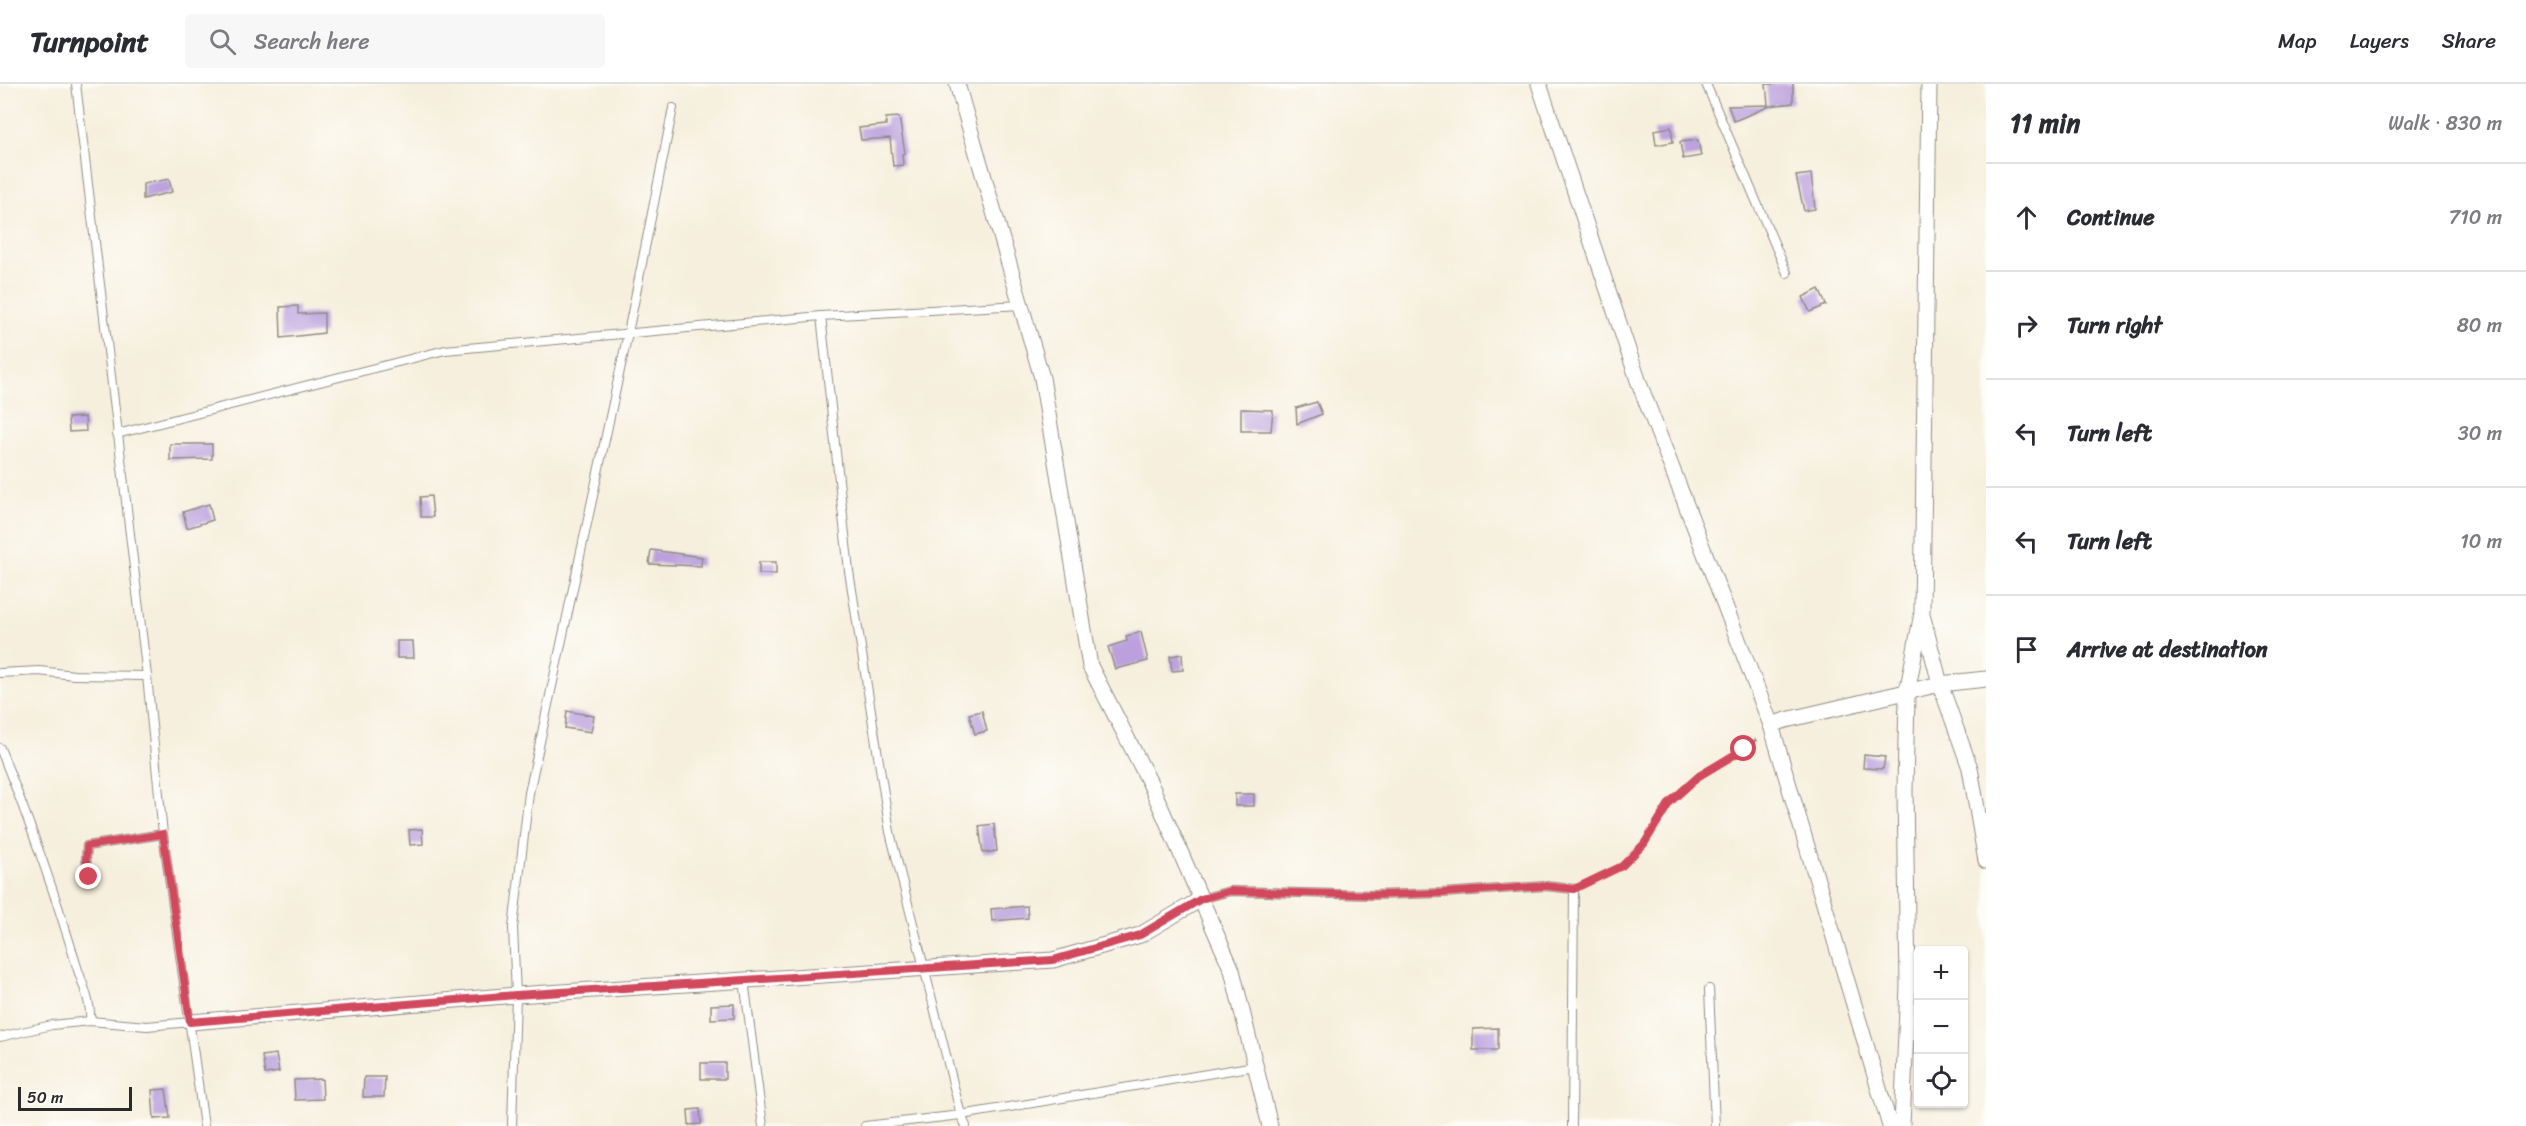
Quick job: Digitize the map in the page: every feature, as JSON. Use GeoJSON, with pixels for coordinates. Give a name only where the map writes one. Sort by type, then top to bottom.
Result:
{"type":"FeatureCollection","features":[{"type":"Feature","properties":{"kind":"street"},"geometry":{"type":"LineString","coordinates":[[957,84],[1042,378],[1090,666],[1150,783],[1232,970],[1270,1126]]}},
{"type":"Feature","properties":{"kind":"street"},"geometry":{"type":"LineString","coordinates":[[1539,84],[1639,383],[1771,725],[1890,1126]]}},
{"type":"Feature","properties":{"kind":"street"},"geometry":{"type":"LineString","coordinates":[[1902,1126],[1908,986],[1905,791],[1907,693],[1922,613],[1929,84]]}},
{"type":"Feature","properties":{"kind":"street"},"geometry":{"type":"LineString","coordinates":[[1922,613],[1940,684],[1970,768],[1986,861]]}},
{"type":"Feature","properties":{"kind":"street"},"geometry":{"type":"LineString","coordinates":[[1771,725],[1940,684],[1986,679]]}},
{"type":"Feature","properties":{"kind":"street"},"geometry":{"type":"LineString","coordinates":[[190,1022],[516,995],[1053,960],[1140,935],[1201,899]]}},
{"type":"Feature","properties":{"kind":"lane"},"geometry":{"type":"LineString","coordinates":[[76,84],[147,676],[163,834],[204,1126]]}},
{"type":"Feature","properties":{"kind":"lane"},"geometry":{"type":"LineString","coordinates":[[1706,84],[1787,273]]}},
{"type":"Feature","properties":{"kind":"lane"},"geometry":{"type":"LineString","coordinates":[[512,1126],[516,995],[513,928],[529,793],[628,333],[673,108]]}},
{"type":"Feature","properties":{"kind":"lane"},"geometry":{"type":"LineString","coordinates":[[117,434],[446,350],[821,316],[1021,305]]}},
{"type":"Feature","properties":{"kind":"lane"},"geometry":{"type":"LineString","coordinates":[[821,316],[849,571],[886,808],[923,968],[966,1126]]}},
{"type":"Feature","properties":{"kind":"lane"},"geometry":{"type":"LineString","coordinates":[[0,673],[39,671],[74,675],[147,676]]}},
{"type":"Feature","properties":{"kind":"lane"},"geometry":{"type":"LineString","coordinates":[[0,748],[33,831],[68,936],[87,1001],[90,1021]]}},
{"type":"Feature","properties":{"kind":"lane"},"geometry":{"type":"LineString","coordinates":[[89,877],[86,859],[87,846],[163,834]]}},
{"type":"Feature","properties":{"kind":"lane"},"geometry":{"type":"LineString","coordinates":[[1201,899],[1230,891],[1374,895],[1545,886],[1574,889],[1572,1126]]}},
{"type":"Feature","properties":{"kind":"lane"},"geometry":{"type":"LineString","coordinates":[[744,980],[763,1126]]}},
{"type":"Feature","properties":{"kind":"lane"},"geometry":{"type":"LineString","coordinates":[[1708,989],[1715,1126]]}},
{"type":"Feature","properties":{"kind":"lane"},"geometry":{"type":"LineString","coordinates":[[0,1037],[30,1029],[90,1021],[147,1026],[190,1022]]}},
{"type":"Feature","properties":{"kind":"lane"},"geometry":{"type":"LineString","coordinates":[[865,1126],[962,1115],[1256,1066]]}},
{"type":"Feature","properties":{"kind":"path"},"geometry":{"type":"LineString","coordinates":[[1574,889],[1622,866],[1644,844],[1670,802],[1699,776],[1744,749],[1771,725]]}},
{"type":"Feature","properties":{"kind":"building"},"geometry":{"type":"Polygon","coordinates":[[[1766,84],[1793,84],[1793,103],[1770,106],[1734,121],[1728,106],[1768,105],[1766,84]]]}},
{"type":"Feature","properties":{"kind":"building"},"geometry":{"type":"Polygon","coordinates":[[[899,117],[905,153],[902,154],[903,165],[893,166],[890,138],[861,140],[859,128],[886,125],[886,118],[899,117]]]}},
{"type":"Feature","properties":{"kind":"building"},"geometry":{"type":"Polygon","coordinates":[[[1671,127],[1673,142],[1656,145],[1654,130],[1671,127]]]}},
{"type":"Feature","properties":{"kind":"building"},"geometry":{"type":"Polygon","coordinates":[[[1698,140],[1701,156],[1683,159],[1680,142],[1698,140]]]}},
{"type":"Feature","properties":{"kind":"building"},"geometry":{"type":"Polygon","coordinates":[[[1811,174],[1815,209],[1804,211],[1796,176],[1811,174]]]}},
{"type":"Feature","properties":{"kind":"building"},"geometry":{"type":"Polygon","coordinates":[[[169,179],[172,192],[143,199],[143,184],[169,179]]]}},
{"type":"Feature","properties":{"kind":"building"},"geometry":{"type":"Polygon","coordinates":[[[1819,289],[1826,305],[1810,312],[1803,297],[1819,289]]]}},
{"type":"Feature","properties":{"kind":"building"},"geometry":{"type":"Polygon","coordinates":[[[298,306],[298,314],[324,313],[324,333],[281,338],[280,307],[298,306]]]}},
{"type":"Feature","properties":{"kind":"building"},"geometry":{"type":"Polygon","coordinates":[[[1317,402],[1322,414],[1297,424],[1296,408],[1317,402]]]}},
{"type":"Feature","properties":{"kind":"building"},"geometry":{"type":"Polygon","coordinates":[[[1241,409],[1273,410],[1271,431],[1241,431],[1241,409]]]}},
{"type":"Feature","properties":{"kind":"building"},"geometry":{"type":"Polygon","coordinates":[[[85,417],[86,431],[69,432],[68,418],[85,417]]]}},
{"type":"Feature","properties":{"kind":"building"},"geometry":{"type":"Polygon","coordinates":[[[170,444],[212,444],[212,459],[170,460],[170,444]]]}},
{"type":"Feature","properties":{"kind":"building"},"geometry":{"type":"Polygon","coordinates":[[[431,496],[433,517],[421,517],[420,497],[431,496]]]}},
{"type":"Feature","properties":{"kind":"building"},"geometry":{"type":"Polygon","coordinates":[[[209,504],[213,520],[187,528],[183,512],[209,504]]]}},
{"type":"Feature","properties":{"kind":"building"},"geometry":{"type":"Polygon","coordinates":[[[651,550],[702,557],[701,566],[649,564],[651,550]]]}},
{"type":"Feature","properties":{"kind":"building"},"geometry":{"type":"Polygon","coordinates":[[[759,562],[776,562],[776,574],[759,574],[759,562]]]}},
{"type":"Feature","properties":{"kind":"building"},"geometry":{"type":"Polygon","coordinates":[[[1141,632],[1148,661],[1115,669],[1108,647],[1127,641],[1126,636],[1141,632]]]}},
{"type":"Feature","properties":{"kind":"building"},"geometry":{"type":"Polygon","coordinates":[[[397,641],[413,641],[414,658],[397,658],[397,641]]]}},
{"type":"Feature","properties":{"kind":"building"},"geometry":{"type":"Polygon","coordinates":[[[1182,654],[1183,670],[1172,671],[1170,656],[1182,654]]]}},
{"type":"Feature","properties":{"kind":"building"},"geometry":{"type":"Polygon","coordinates":[[[567,711],[594,716],[591,732],[565,728],[567,711]]]}},
{"type":"Feature","properties":{"kind":"building"},"geometry":{"type":"Polygon","coordinates":[[[982,711],[987,731],[975,734],[969,714],[982,711]]]}},
{"type":"Feature","properties":{"kind":"building"},"geometry":{"type":"Polygon","coordinates":[[[1864,755],[1885,757],[1883,769],[1863,768],[1864,755]]]}},
{"type":"Feature","properties":{"kind":"building"},"geometry":{"type":"Polygon","coordinates":[[[1235,794],[1254,794],[1254,806],[1235,806],[1235,794]]]}},
{"type":"Feature","properties":{"kind":"building"},"geometry":{"type":"Polygon","coordinates":[[[994,824],[997,851],[983,853],[979,826],[994,824]]]}},
{"type":"Feature","properties":{"kind":"building"},"geometry":{"type":"Polygon","coordinates":[[[422,829],[423,844],[410,845],[409,830],[422,829]]]}},
{"type":"Feature","properties":{"kind":"building"},"geometry":{"type":"Polygon","coordinates":[[[1027,906],[1028,918],[992,921],[991,909],[1027,906]]]}},
{"type":"Feature","properties":{"kind":"building"},"geometry":{"type":"Polygon","coordinates":[[[734,1004],[734,1018],[711,1019],[711,1005],[734,1004]]]}},
{"type":"Feature","properties":{"kind":"building"},"geometry":{"type":"Polygon","coordinates":[[[1498,1028],[1498,1050],[1473,1050],[1473,1029],[1498,1028]]]}},
{"type":"Feature","properties":{"kind":"building"},"geometry":{"type":"Polygon","coordinates":[[[276,1054],[279,1072],[265,1074],[262,1056],[276,1054]]]}},
{"type":"Feature","properties":{"kind":"building"},"geometry":{"type":"Polygon","coordinates":[[[701,1063],[725,1063],[725,1079],[701,1079],[701,1063]]]}},
{"type":"Feature","properties":{"kind":"building"},"geometry":{"type":"Polygon","coordinates":[[[364,1077],[385,1077],[384,1097],[363,1097],[364,1077]]]}},
{"type":"Feature","properties":{"kind":"building"},"geometry":{"type":"Polygon","coordinates":[[[322,1079],[323,1099],[295,1100],[294,1080],[322,1079]]]}},
{"type":"Feature","properties":{"kind":"building"},"geometry":{"type":"Polygon","coordinates":[[[166,1089],[170,1118],[154,1119],[152,1090],[166,1089]]]}},
{"type":"Feature","properties":{"kind":"building"},"geometry":{"type":"Polygon","coordinates":[[[700,1109],[701,1124],[689,1125],[688,1110],[700,1109]]]}},
{"type":"Feature","properties":{"kind":"route"},"geometry":{"type":"LineString","coordinates":[[89,877],[86,859],[87,846],[163,834],[190,1022],[516,995],[1053,960],[1140,935],[1201,899],[1230,891],[1374,895],[1545,886],[1574,889],[1622,866],[1644,844],[1670,802],[1699,776],[1744,749]]}}]}
